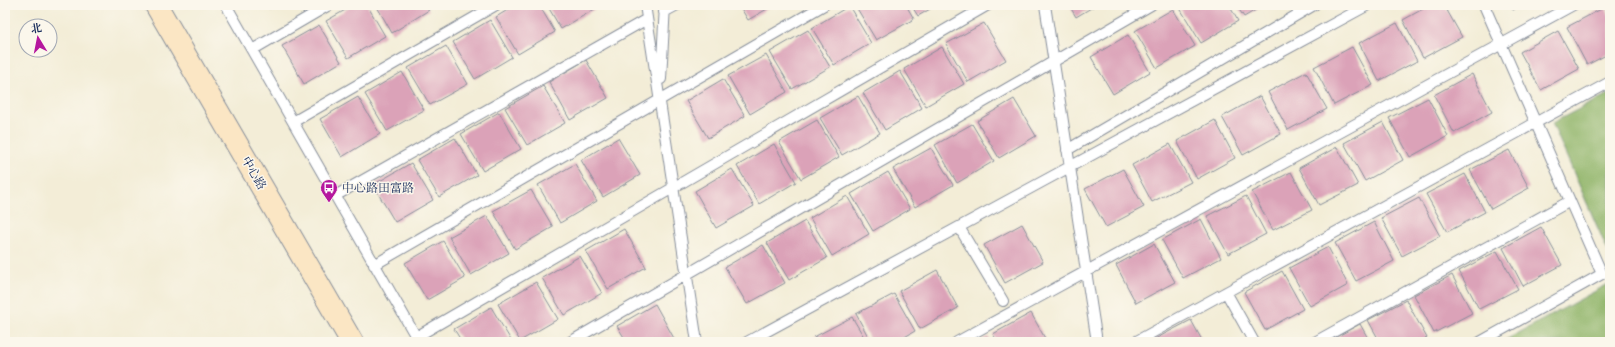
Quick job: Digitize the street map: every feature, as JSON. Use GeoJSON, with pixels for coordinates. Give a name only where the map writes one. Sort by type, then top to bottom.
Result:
{"type":"FeatureCollection","features":[{"type":"Feature","properties":{"kind":"street","name":"中心路"},"geometry":{"type":"LineString","coordinates":[[156,5],[352,342]]}},
{"type":"Feature","properties":{"kind":"lane"},"geometry":{"type":"LineString","coordinates":[[226,5],[417,339],[673,187],[988,5]]}},
{"type":"Feature","properties":{"kind":"lane"},"geometry":{"type":"LineString","coordinates":[[252,50],[329,5]]}},
{"type":"Feature","properties":{"kind":"lane"},"geometry":{"type":"LineString","coordinates":[[293,122],[496,5]]}},
{"type":"Feature","properties":{"kind":"lane"},"geometry":{"type":"LineString","coordinates":[[645,5],[697,342]]}},
{"type":"Feature","properties":{"kind":"lane"},"geometry":{"type":"LineString","coordinates":[[659,100],[664,9],[677,5]]}},
{"type":"Feature","properties":{"kind":"lane"},"geometry":{"type":"LineString","coordinates":[[374,265],[824,5]]}},
{"type":"Feature","properties":{"kind":"lane"},"geometry":{"type":"LineString","coordinates":[[1045,5],[1097,342]]}},
{"type":"Feature","properties":{"kind":"lane"},"geometry":{"type":"LineString","coordinates":[[570,342],[1152,5]]}},
{"type":"Feature","properties":{"kind":"lane"},"geometry":{"type":"LineString","coordinates":[[1067,150],[1314,5]]}},
{"type":"Feature","properties":{"kind":"lane"},"geometry":{"type":"LineString","coordinates":[[746,342],[1368,5]]}},
{"type":"Feature","properties":{"kind":"lane"},"geometry":{"type":"LineString","coordinates":[[1480,342],[1602,274],[1484,5]]}},
{"type":"Feature","properties":{"kind":"lane"},"geometry":{"type":"LineString","coordinates":[[957,342],[1573,5]]}},
{"type":"Feature","properties":{"kind":"lane"},"geometry":{"type":"LineString","coordinates":[[335,196],[647,18]]}},
{"type":"Feature","properties":{"kind":"lane"},"geometry":{"type":"LineString","coordinates":[[1135,342],[1610,82]]}},
{"type":"Feature","properties":{"kind":"lane"},"geometry":{"type":"LineString","coordinates":[[1314,342],[1570,201]]}},
{"type":"Feature","properties":{"kind":"lane"},"geometry":{"type":"LineString","coordinates":[[959,227],[1003,301]]}},
{"type":"Feature","properties":{"kind":"lane"},"geometry":{"type":"LineString","coordinates":[[1226,292],[1254,342]]}},
{"type":"Feature","properties":{"kind":"green space"},"geometry":{"type":"Polygon","coordinates":[[[1610,93],[1610,256],[1552,123],[1610,93]]]}},
{"type":"Feature","properties":{"kind":"green space"},"geometry":{"type":"Polygon","coordinates":[[[1610,283],[1610,342],[1502,342],[1610,283]]]}},
{"type":"Feature","properties":{"kind":"building"},"geometry":{"type":"Polygon","coordinates":[[[267,5],[276,5],[269,9],[267,5]]]}},
{"type":"Feature","properties":{"kind":"building"},"geometry":{"type":"Polygon","coordinates":[[[354,5],[367,5],[385,36],[348,58],[326,21],[354,5]]]}},
{"type":"Feature","properties":{"kind":"building"},"geometry":{"type":"Polygon","coordinates":[[[376,5],[426,5],[429,10],[392,33],[376,5]]]}},
{"type":"Feature","properties":{"kind":"building"},"geometry":{"type":"Polygon","coordinates":[[[516,5],[539,5],[555,32],[518,54],[496,17],[516,5]]]}},
{"type":"Feature","properties":{"kind":"building"},"geometry":{"type":"Polygon","coordinates":[[[547,5],[597,5],[598,7],[561,29],[547,5]]]}},
{"type":"Feature","properties":{"kind":"building"},"geometry":{"type":"Polygon","coordinates":[[[739,5],[774,5],[748,20],[739,5]]]}},
{"type":"Feature","properties":{"kind":"building"},"geometry":{"type":"Polygon","coordinates":[[[855,5],[906,5],[914,19],[876,40],[855,5]]]}},
{"type":"Feature","properties":{"kind":"building"},"geometry":{"type":"Polygon","coordinates":[[[911,5],[937,5],[918,16],[911,5]]]}},
{"type":"Feature","properties":{"kind":"building"},"geometry":{"type":"Polygon","coordinates":[[[1069,5],[1096,5],[1076,17],[1069,5]]]}},
{"type":"Feature","properties":{"kind":"building"},"geometry":{"type":"Polygon","coordinates":[[[1178,5],[1229,5],[1238,21],[1201,43],[1178,5]]]}},
{"type":"Feature","properties":{"kind":"building"},"geometry":{"type":"Polygon","coordinates":[[[1236,5],[1264,5],[1244,17],[1236,5]]]}},
{"type":"Feature","properties":{"kind":"building"},"geometry":{"type":"Polygon","coordinates":[[[1430,5],[1444,5],[1462,37],[1423,58],[1403,20],[1430,5]]]}},
{"type":"Feature","properties":{"kind":"building"},"geometry":{"type":"Polygon","coordinates":[[[1510,5],[1522,5],[1513,10],[1510,5]]]}},
{"type":"Feature","properties":{"kind":"building"},"geometry":{"type":"Polygon","coordinates":[[[849,6],[871,43],[834,65],[812,28],[849,6]]]}},
{"type":"Feature","properties":{"kind":"building"},"geometry":{"type":"Polygon","coordinates":[[[1605,7],[1610,16],[1610,53],[1587,65],[1567,27],[1605,7]]]}},
{"type":"Feature","properties":{"kind":"building"},"geometry":{"type":"Polygon","coordinates":[[[1173,9],[1195,46],[1157,68],[1135,31],[1173,9]]]}},
{"type":"Feature","properties":{"kind":"building"},"geometry":{"type":"Polygon","coordinates":[[[490,20],[512,57],[475,79],[453,42],[490,20]]]}},
{"type":"Feature","properties":{"kind":"building"},"geometry":{"type":"Polygon","coordinates":[[[984,23],[1006,60],[968,82],[946,44],[984,23]]]}},
{"type":"Feature","properties":{"kind":"building"},"geometry":{"type":"Polygon","coordinates":[[[1397,23],[1417,61],[1379,81],[1359,43],[1397,23]]]}},
{"type":"Feature","properties":{"kind":"building"},"geometry":{"type":"Polygon","coordinates":[[[319,25],[341,62],[304,84],[282,46],[319,25]]]}},
{"type":"Feature","properties":{"kind":"building"},"geometry":{"type":"Polygon","coordinates":[[[808,30],[830,67],[792,89],[770,52],[808,30]]]}},
{"type":"Feature","properties":{"kind":"building"},"geometry":{"type":"Polygon","coordinates":[[[1558,31],[1579,69],[1541,90],[1520,52],[1558,31]]]}},
{"type":"Feature","properties":{"kind":"building"},"geometry":{"type":"Polygon","coordinates":[[[1128,35],[1150,72],[1113,94],[1091,57],[1128,35]]]}},
{"type":"Feature","properties":{"kind":"building"},"geometry":{"type":"Polygon","coordinates":[[[446,46],[468,84],[430,105],[408,68],[446,46]]]}},
{"type":"Feature","properties":{"kind":"building"},"geometry":{"type":"Polygon","coordinates":[[[942,47],[964,84],[926,106],[904,69],[942,47]]]}},
{"type":"Feature","properties":{"kind":"building"},"geometry":{"type":"Polygon","coordinates":[[[1352,47],[1373,85],[1334,105],[1314,67],[1352,47]]]}},
{"type":"Feature","properties":{"kind":"building"},"geometry":{"type":"Polygon","coordinates":[[[766,55],[787,92],[750,114],[728,76],[766,55]]]}},
{"type":"Feature","properties":{"kind":"building"},"geometry":{"type":"Polygon","coordinates":[[[586,60],[608,98],[570,120],[549,82],[586,60]]]}},
{"type":"Feature","properties":{"kind":"building"},"geometry":{"type":"Polygon","coordinates":[[[900,71],[922,108],[885,130],[863,93],[900,71]]]}},
{"type":"Feature","properties":{"kind":"building"},"geometry":{"type":"Polygon","coordinates":[[[402,72],[424,110],[387,131],[365,94],[402,72]]]}},
{"type":"Feature","properties":{"kind":"building"},"geometry":{"type":"Polygon","coordinates":[[[1306,72],[1327,109],[1288,130],[1268,92],[1306,72]]]}},
{"type":"Feature","properties":{"kind":"building"},"geometry":{"type":"Polygon","coordinates":[[[1472,74],[1492,112],[1454,133],[1434,95],[1472,74]]]}},
{"type":"Feature","properties":{"kind":"building"},"geometry":{"type":"Polygon","coordinates":[[[723,79],[745,116],[708,138],[686,101],[723,79]]]}},
{"type":"Feature","properties":{"kind":"building"},"geometry":{"type":"Polygon","coordinates":[[[543,86],[565,123],[527,145],[505,108],[543,86]]]}},
{"type":"Feature","properties":{"kind":"building"},"geometry":{"type":"Polygon","coordinates":[[[858,96],[880,133],[842,155],[820,118],[858,96]]]}},
{"type":"Feature","properties":{"kind":"building"},"geometry":{"type":"Polygon","coordinates":[[[1260,96],[1281,134],[1243,155],[1222,117],[1260,96]]]}},
{"type":"Feature","properties":{"kind":"building"},"geometry":{"type":"Polygon","coordinates":[[[358,97],[380,134],[342,157],[320,119],[358,97]]]}},
{"type":"Feature","properties":{"kind":"building"},"geometry":{"type":"Polygon","coordinates":[[[1428,98],[1448,136],[1410,157],[1389,118],[1428,98]]]}},
{"type":"Feature","properties":{"kind":"building"},"geometry":{"type":"Polygon","coordinates":[[[1014,99],[1036,136],[999,158],[977,121],[1014,99]]]}},
{"type":"Feature","properties":{"kind":"building"},"geometry":{"type":"Polygon","coordinates":[[[499,112],[521,149],[483,171],[461,134],[499,112]]]}},
{"type":"Feature","properties":{"kind":"building"},"geometry":{"type":"Polygon","coordinates":[[[817,120],[839,157],[801,179],[779,142],[817,120]]]}},
{"type":"Feature","properties":{"kind":"building"},"geometry":{"type":"Polygon","coordinates":[[[1215,120],[1235,158],[1197,179],[1177,141],[1215,120]]]}},
{"type":"Feature","properties":{"kind":"building"},"geometry":{"type":"Polygon","coordinates":[[[1383,122],[1403,160],[1365,181],[1344,143],[1383,122]]]}},
{"type":"Feature","properties":{"kind":"building"},"geometry":{"type":"Polygon","coordinates":[[[972,124],[994,161],[957,183],[935,145],[972,124]]]}},
{"type":"Feature","properties":{"kind":"building"},"geometry":{"type":"Polygon","coordinates":[[[455,138],[477,175],[439,197],[417,160],[455,138]]]}},
{"type":"Feature","properties":{"kind":"building"},"geometry":{"type":"Polygon","coordinates":[[[618,138],[640,175],[603,197],[581,160],[618,138]]]}},
{"type":"Feature","properties":{"kind":"building"},"geometry":{"type":"Polygon","coordinates":[[[774,144],[796,182],[759,204],[737,166],[774,144]]]}},
{"type":"Feature","properties":{"kind":"building"},"geometry":{"type":"Polygon","coordinates":[[[1170,144],[1191,182],[1152,202],[1132,165],[1170,144]]]}},
{"type":"Feature","properties":{"kind":"building"},"geometry":{"type":"Polygon","coordinates":[[[1337,147],[1358,185],[1319,205],[1299,168],[1337,147]]]}},
{"type":"Feature","properties":{"kind":"building"},"geometry":{"type":"Polygon","coordinates":[[[931,148],[953,185],[915,207],[893,169],[931,148]]]}},
{"type":"Feature","properties":{"kind":"building"},"geometry":{"type":"Polygon","coordinates":[[[1509,150],[1529,188],[1491,209],[1470,170],[1509,150]]]}},
{"type":"Feature","properties":{"kind":"building"},"geometry":{"type":"Polygon","coordinates":[[[411,163],[433,200],[395,222],[373,185],[411,163]]]}},
{"type":"Feature","properties":{"kind":"building"},"geometry":{"type":"Polygon","coordinates":[[[575,164],[597,201],[560,223],[538,185],[575,164]]]}},
{"type":"Feature","properties":{"kind":"building"},"geometry":{"type":"Polygon","coordinates":[[[732,169],[754,206],[716,228],[695,191],[732,169]]]}},
{"type":"Feature","properties":{"kind":"building"},"geometry":{"type":"Polygon","coordinates":[[[1123,169],[1144,207],[1106,227],[1085,189],[1123,169]]]}},
{"type":"Feature","properties":{"kind":"building"},"geometry":{"type":"Polygon","coordinates":[[[888,172],[910,209],[873,231],[851,194],[888,172]]]}},
{"type":"Feature","properties":{"kind":"building"},"geometry":{"type":"Polygon","coordinates":[[[1291,172],[1312,210],[1273,230],[1252,192],[1291,172]]]}},
{"type":"Feature","properties":{"kind":"building"},"geometry":{"type":"Polygon","coordinates":[[[1465,174],[1485,212],[1447,232],[1426,194],[1465,174]]]}},
{"type":"Feature","properties":{"kind":"building"},"geometry":{"type":"Polygon","coordinates":[[[531,190],[553,227],[515,249],[493,211],[531,190]]]}},
{"type":"Feature","properties":{"kind":"building"},"geometry":{"type":"Polygon","coordinates":[[[847,196],[869,234],[832,256],[810,218],[847,196]]]}},
{"type":"Feature","properties":{"kind":"building"},"geometry":{"type":"Polygon","coordinates":[[[1246,196],[1266,234],[1228,254],[1207,216],[1246,196]]]}},
{"type":"Feature","properties":{"kind":"building"},"geometry":{"type":"Polygon","coordinates":[[[1419,198],[1440,236],[1402,256],[1381,218],[1419,198]]]}},
{"type":"Feature","properties":{"kind":"building"},"geometry":{"type":"Polygon","coordinates":[[[487,216],[509,253],[471,275],[449,237],[487,216]]]}},
{"type":"Feature","properties":{"kind":"building"},"geometry":{"type":"Polygon","coordinates":[[[1201,219],[1221,258],[1183,278],[1162,240],[1201,219]]]}},
{"type":"Feature","properties":{"kind":"building"},"geometry":{"type":"Polygon","coordinates":[[[805,221],[827,258],[789,280],[767,243],[805,221]]]}},
{"type":"Feature","properties":{"kind":"building"},"geometry":{"type":"Polygon","coordinates":[[[1374,222],[1394,261],[1356,281],[1335,243],[1374,222]]]}},
{"type":"Feature","properties":{"kind":"building"},"geometry":{"type":"Polygon","coordinates":[[[1022,224],[1043,262],[1005,283],[984,245],[1022,224]]]}},
{"type":"Feature","properties":{"kind":"building"},"geometry":{"type":"Polygon","coordinates":[[[1541,227],[1562,265],[1523,286],[1503,248],[1541,227]]]}},
{"type":"Feature","properties":{"kind":"building"},"geometry":{"type":"Polygon","coordinates":[[[624,229],[646,267],[608,289],[586,251],[624,229]]]}},
{"type":"Feature","properties":{"kind":"building"},"geometry":{"type":"Polygon","coordinates":[[[443,241],[465,278],[427,300],[405,263],[443,241]]]}},
{"type":"Feature","properties":{"kind":"building"},"geometry":{"type":"Polygon","coordinates":[[[1154,244],[1175,282],[1136,303],[1116,265],[1154,244]]]}},
{"type":"Feature","properties":{"kind":"building"},"geometry":{"type":"Polygon","coordinates":[[[763,245],[785,283],[747,304],[725,267],[763,245]]]}},
{"type":"Feature","properties":{"kind":"building"},"geometry":{"type":"Polygon","coordinates":[[[1328,247],[1348,285],[1310,306],[1289,268],[1328,247]]]}},
{"type":"Feature","properties":{"kind":"building"},"geometry":{"type":"Polygon","coordinates":[[[1497,251],[1518,289],[1479,309],[1459,271],[1497,251]]]}},
{"type":"Feature","properties":{"kind":"building"},"geometry":{"type":"Polygon","coordinates":[[[580,256],[602,293],[564,315],[542,278],[580,256]]]}},
{"type":"Feature","properties":{"kind":"building"},"geometry":{"type":"Polygon","coordinates":[[[937,270],[958,308],[920,329],[899,291],[937,270]]]}},
{"type":"Feature","properties":{"kind":"building"},"geometry":{"type":"Polygon","coordinates":[[[1282,271],[1303,309],[1265,330],[1244,292],[1282,271]]]}},
{"type":"Feature","properties":{"kind":"building"},"geometry":{"type":"Polygon","coordinates":[[[1452,275],[1472,313],[1434,333],[1414,295],[1452,275]]]}},
{"type":"Feature","properties":{"kind":"building"},"geometry":{"type":"Polygon","coordinates":[[[536,282],[558,319],[520,341],[498,304],[536,282]]]}},
{"type":"Feature","properties":{"kind":"building"},"geometry":{"type":"Polygon","coordinates":[[[894,294],[915,331],[896,342],[871,342],[856,314],[894,294]]]}},
{"type":"Feature","properties":{"kind":"building"},"geometry":{"type":"Polygon","coordinates":[[[1406,300],[1427,338],[1419,342],[1380,342],[1368,320],[1406,300]]]}},
{"type":"Feature","properties":{"kind":"building"},"geometry":{"type":"Polygon","coordinates":[[[655,304],[676,342],[627,342],[617,326],[655,304]]]}},
{"type":"Feature","properties":{"kind":"building"},"geometry":{"type":"Polygon","coordinates":[[[491,307],[512,342],[462,342],[454,329],[491,307]]]}},
{"type":"Feature","properties":{"kind":"building"},"geometry":{"type":"Polygon","coordinates":[[[1031,313],[1047,342],[997,342],[993,334],[1031,313]]]}},
{"type":"Feature","properties":{"kind":"building"},"geometry":{"type":"Polygon","coordinates":[[[852,317],[867,342],[817,342],[814,337],[852,317]]]}},
{"type":"Feature","properties":{"kind":"building"},"geometry":{"type":"Polygon","coordinates":[[[1191,320],[1203,342],[1154,342],[1153,340],[1191,320]]]}},
{"type":"Feature","properties":{"kind":"building"},"geometry":{"type":"Polygon","coordinates":[[[1360,324],[1370,342],[1327,342],[1360,324]]]}},
{"type":"Feature","properties":{"kind":"building"},"geometry":{"type":"Polygon","coordinates":[[[988,337],[991,342],[979,342],[988,337]]]}},
{"type":"Feature","properties":{"kind":"place","name":"中心路田富路"},"geometry":{"type":"Point","coordinates":[329,203]}}]}
